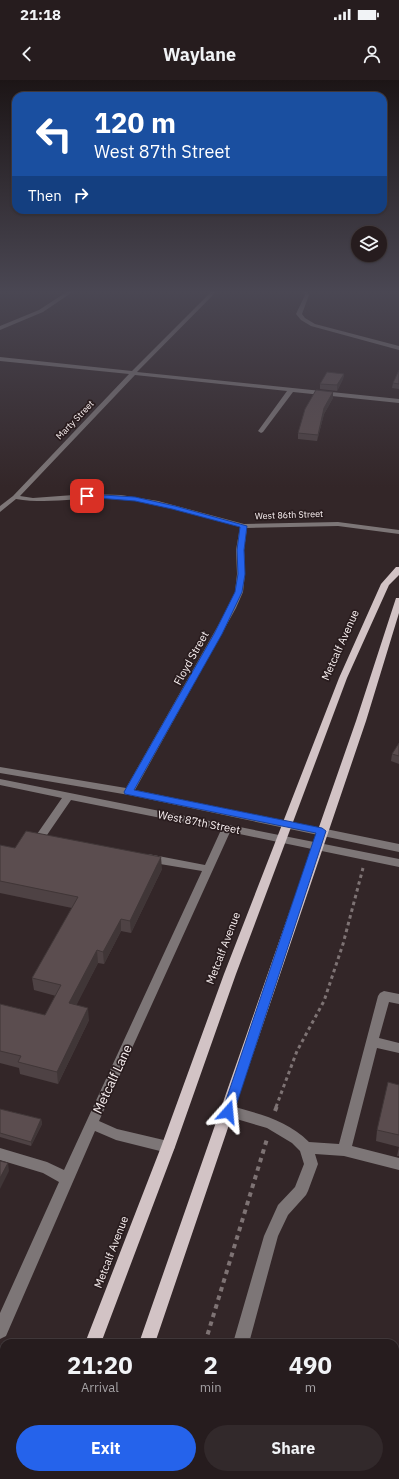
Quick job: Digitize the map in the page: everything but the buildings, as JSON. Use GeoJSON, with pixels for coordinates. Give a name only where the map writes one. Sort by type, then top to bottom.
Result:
{"type":"FeatureCollection","features":[{"type":"Feature","properties":{"kind":"main road","name":"Metcalf Avenue"},"geometry":{"type":"LineString","coordinates":[[95,1339],[168,1147],[230,974],[343,678],[385,584],[399,572]]}},
{"type":"Feature","properties":{"kind":"main road"},"geometry":{"type":"LineString","coordinates":[[148,1339],[228,1112],[322,831],[362,721],[399,600]]}},
{"type":"Feature","properties":{"kind":"street","name":"Marty Street"},"geometry":{"type":"LineString","coordinates":[[0,510],[15,497],[150,356]]}},
{"type":"Feature","properties":{"kind":"street"},"geometry":{"type":"LineString","coordinates":[[0,359],[399,401]]}},
{"type":"Feature","properties":{"kind":"street"},"geometry":{"type":"LineString","coordinates":[[261,431],[291,390]]}},
{"type":"Feature","properties":{"kind":"street","name":"West 86th Street"},"geometry":{"type":"LineString","coordinates":[[15,497],[34,500],[87,496],[128,498],[158,503],[244,526],[338,524],[399,532]]}},
{"type":"Feature","properties":{"kind":"street","name":"Floyd Street"},"geometry":{"type":"LineString","coordinates":[[129,792],[232,608],[239,592],[241,574],[240,550],[244,526]]}},
{"type":"Feature","properties":{"kind":"street","name":"West 87th Street"},"geometry":{"type":"LineString","coordinates":[[0,770],[129,792],[399,848]]}},
{"type":"Feature","properties":{"kind":"street","name":"West 87th Street"},"geometry":{"type":"LineString","coordinates":[[0,782],[399,863]]}},
{"type":"Feature","properties":{"kind":"street"},"geometry":{"type":"LineString","coordinates":[[63,841],[40,837],[68,796]]}},
{"type":"Feature","properties":{"kind":"street","name":"Metcalf Lane"},"geometry":{"type":"LineString","coordinates":[[0,1331],[91,1124],[227,828]]}},
{"type":"Feature","properties":{"kind":"street"},"geometry":{"type":"LineString","coordinates":[[140,856],[208,869]]}},
{"type":"Feature","properties":{"kind":"street"},"geometry":{"type":"LineString","coordinates":[[344,1150],[384,996],[399,999]]}},
{"type":"Feature","properties":{"kind":"street"},"geometry":{"type":"LineString","coordinates":[[372,1042],[399,1048]]}},
{"type":"Feature","properties":{"kind":"street"},"geometry":{"type":"LineString","coordinates":[[228,1112],[271,1123],[297,1139],[306,1148],[311,1164],[301,1191],[283,1210],[271,1236],[242,1339]]}},
{"type":"Feature","properties":{"kind":"street"},"geometry":{"type":"LineString","coordinates":[[91,1124],[116,1134],[168,1147]]}},
{"type":"Feature","properties":{"kind":"street"},"geometry":{"type":"LineString","coordinates":[[306,1148],[344,1150],[399,1164]]}},
{"type":"Feature","properties":{"kind":"street"},"geometry":{"type":"LineString","coordinates":[[0,1154],[47,1168],[67,1179]]}},
{"type":"Feature","properties":{"kind":"path"},"geometry":{"type":"LineString","coordinates":[[275,1110],[297,1051],[324,1001],[343,944],[366,856]]}},
{"type":"Feature","properties":{"kind":"path"},"geometry":{"type":"LineString","coordinates":[[206,1339],[266,1143]]}},
{"type":"Feature","properties":{"kind":"route"},"geometry":{"type":"LineString","coordinates":[[87,496],[121,497],[158,503],[244,526],[240,550],[241,574],[239,592],[218,634],[129,792],[322,831],[228,1112]]}}]}
